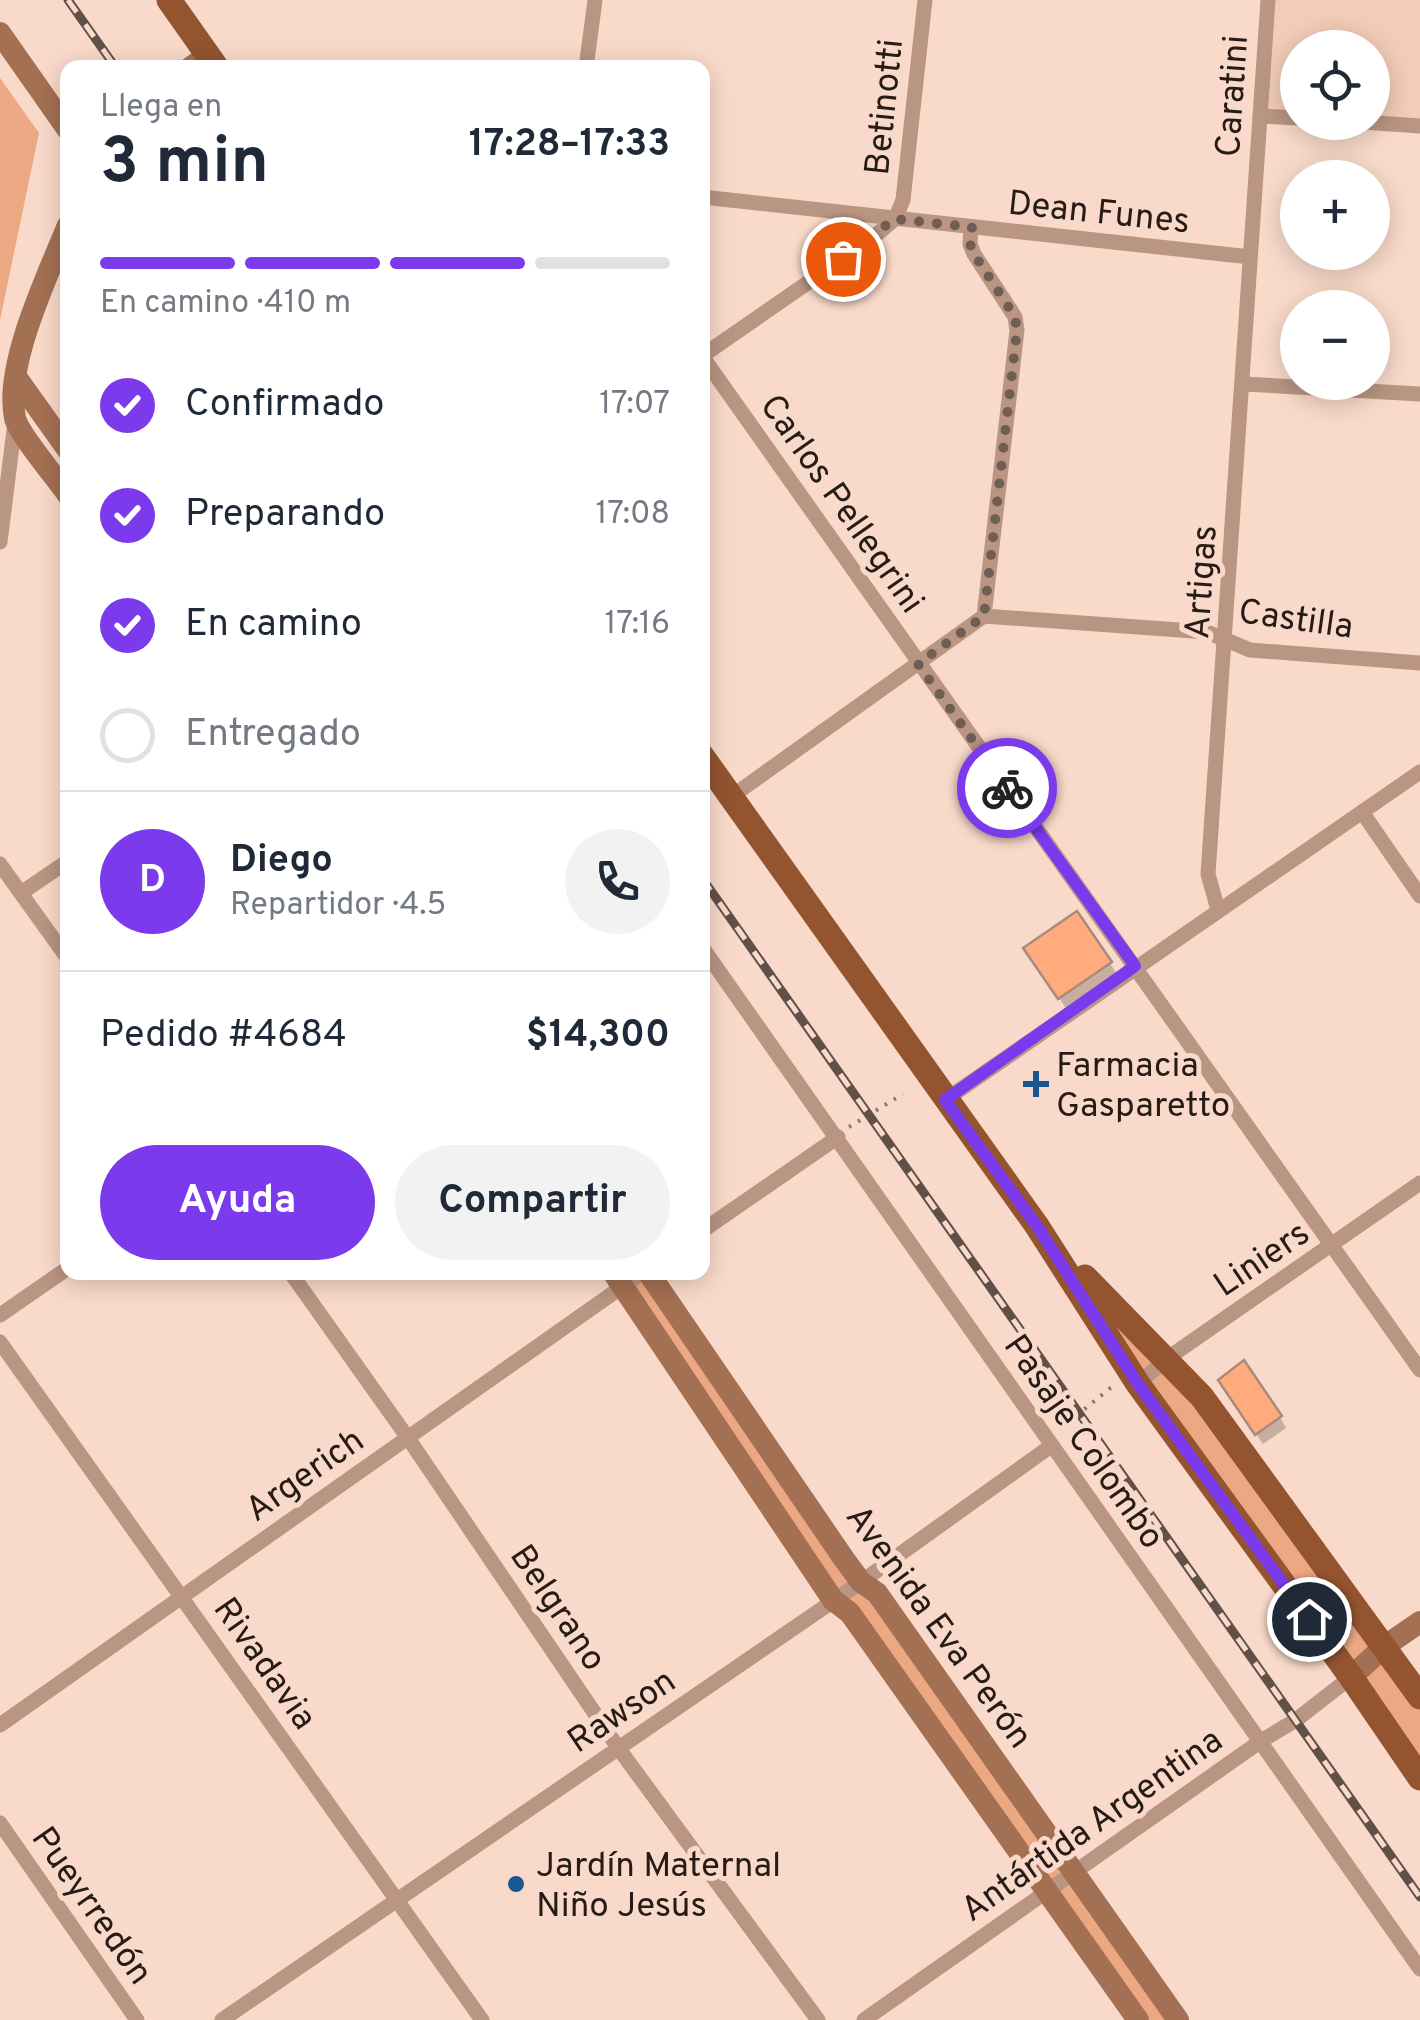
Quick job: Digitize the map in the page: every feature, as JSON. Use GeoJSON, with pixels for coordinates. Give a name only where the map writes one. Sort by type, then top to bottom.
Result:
{"type":"FeatureCollection","features":[{"type":"Feature","properties":{"kind":"main road"},"geometry":{"type":"LineString","coordinates":[[169,0],[203,60]]}},
{"type":"Feature","properties":{"kind":"main road"},"geometry":{"type":"LineString","coordinates":[[710,767],[1037,1226],[1138,1384],[1420,1778]]}},
{"type":"Feature","properties":{"kind":"main road"},"geometry":{"type":"LineString","coordinates":[[1037,1226],[1202,1397],[1420,1697]]}},
{"type":"Feature","properties":{"kind":"street"},"geometry":{"type":"LineString","coordinates":[[587,60],[595,0]]}},
{"type":"Feature","properties":{"kind":"street","name":"Betinotti"},"geometry":{"type":"LineString","coordinates":[[894,219],[903,200],[926,0]]}},
{"type":"Feature","properties":{"kind":"street"},"geometry":{"type":"LineString","coordinates":[[1256,0],[1267,18]]}},
{"type":"Feature","properties":{"kind":"street","name":"Caratini"},"geometry":{"type":"LineString","coordinates":[[1250,257],[1268,0]]}},
{"type":"Feature","properties":{"kind":"street"},"geometry":{"type":"LineString","coordinates":[[0,33],[60,119]]}},
{"type":"Feature","properties":{"kind":"street"},"geometry":{"type":"LineString","coordinates":[[1260,116],[1280,117]]}},
{"type":"Feature","properties":{"kind":"street"},"geometry":{"type":"LineString","coordinates":[[1390,124],[1420,126]]}},
{"type":"Feature","properties":{"kind":"street","name":"Dean Funes"},"geometry":{"type":"LineString","coordinates":[[710,198],[1250,257]]}},
{"type":"Feature","properties":{"kind":"street"},"geometry":{"type":"LineString","coordinates":[[710,351],[871,240],[894,219]]}},
{"type":"Feature","properties":{"kind":"street"},"geometry":{"type":"LineString","coordinates":[[731,797],[984,616],[1017,330],[1015,317],[974,254],[970,244],[972,227]]}},
{"type":"Feature","properties":{"kind":"street"},"geometry":{"type":"LineString","coordinates":[[0,542],[4,478],[15,420],[16,377],[26,334],[60,245]]}},
{"type":"Feature","properties":{"kind":"street","name":"Artigas"},"geometry":{"type":"LineString","coordinates":[[1218,910],[1208,874],[1250,257]]}},
{"type":"Feature","properties":{"kind":"street","name":"Carlos Pellegrini"},"geometry":{"type":"LineString","coordinates":[[710,367],[1420,1370]]}},
{"type":"Feature","properties":{"kind":"street"},"geometry":{"type":"LineString","coordinates":[[16,377],[60,439]]}},
{"type":"Feature","properties":{"kind":"street"},"geometry":{"type":"LineString","coordinates":[[1244,384],[1420,394]]}},
{"type":"Feature","properties":{"kind":"street"},"geometry":{"type":"LineString","coordinates":[[15,420],[60,484]]}},
{"type":"Feature","properties":{"kind":"street","name":"Castilla"},"geometry":{"type":"LineString","coordinates":[[984,616],[1207,632],[1250,650],[1420,663]]}},
{"type":"Feature","properties":{"kind":"street"},"geometry":{"type":"LineString","coordinates":[[945,1100],[1420,772]]}},
{"type":"Feature","properties":{"kind":"street"},"geometry":{"type":"LineString","coordinates":[[1362,812],[1420,896]]}},
{"type":"Feature","properties":{"kind":"street"},"geometry":{"type":"LineString","coordinates":[[0,864],[60,948]]}},
{"type":"Feature","properties":{"kind":"street"},"geometry":{"type":"LineString","coordinates":[[20,893],[60,866]]}},
{"type":"Feature","properties":{"kind":"street","name":"Pasaje Colombo"},"geometry":{"type":"LineString","coordinates":[[710,959],[1420,1968]]}},
{"type":"Feature","properties":{"kind":"street"},"geometry":{"type":"LineString","coordinates":[[710,1225],[838,1137]]}},
{"type":"Feature","properties":{"kind":"street","name":"Liniers"},"geometry":{"type":"LineString","coordinates":[[1138,1384],[1165,1360],[1420,1183]]}},
{"type":"Feature","properties":{"kind":"street"},"geometry":{"type":"LineString","coordinates":[[0,1315],[60,1274]]}},
{"type":"Feature","properties":{"kind":"street","name":"Belgrano"},"geometry":{"type":"LineString","coordinates":[[296,1280],[619,1749],[818,2020]]}},
{"type":"Feature","properties":{"kind":"street","name":"Argerich"},"geometry":{"type":"LineString","coordinates":[[0,1725],[408,1438],[618,1280]]}},
{"type":"Feature","properties":{"kind":"street","name":"Avenida Eva Perón"},"geometry":{"type":"LineString","coordinates":[[618,1280],[833,1600],[850,1613],[1138,2020]]}},
{"type":"Feature","properties":{"kind":"street","name":"Avenida Eva Perón"},"geometry":{"type":"LineString","coordinates":[[652,1280],[860,1582],[876,1594],[1178,2020]]}},
{"type":"Feature","properties":{"kind":"street","name":"Rivadavia"},"geometry":{"type":"LineString","coordinates":[[0,1342],[482,2020]]}},
{"type":"Feature","properties":{"kind":"street","name":"Rawson"},"geometry":{"type":"LineString","coordinates":[[222,2020],[619,1749],[1051,1446]]}},
{"type":"Feature","properties":{"kind":"street"},"geometry":{"type":"LineString","coordinates":[[1352,1678],[1385,1646],[1420,1622]]}},
{"type":"Feature","properties":{"kind":"street","name":"Antártida Argentina"},"geometry":{"type":"LineString","coordinates":[[864,2020],[1352,1678]]}},
{"type":"Feature","properties":{"kind":"street","name":"Pueyrredón"},"geometry":{"type":"LineString","coordinates":[[0,1824],[137,2020]]}},
{"type":"Feature","properties":{"kind":"path"},"geometry":{"type":"LineString","coordinates":[[838,1137],[902,1094]]}},
{"type":"Feature","properties":{"kind":"path"},"geometry":{"type":"LineString","coordinates":[[1051,1446],[1063,1424],[1114,1384],[1138,1384]]}},
{"type":"Feature","properties":{"kind":"shaded area"},"geometry":{"type":"Polygon","coordinates":[[[1268,0],[1420,0],[1420,120],[1390,119],[1390,30],[1280,30],[1280,117],[1260,116],[1268,0]]]}},
{"type":"Feature","properties":{"kind":"shaded area"},"geometry":{"type":"Polygon","coordinates":[[[0,78],[39,133],[0,320],[0,78]]]}},
{"type":"Feature","properties":{"kind":"shaded area"},"geometry":{"type":"Polygon","coordinates":[[[622,1280],[644,1280],[1167,2020],[1145,2020],[819,1568],[622,1280]]]}},
{"type":"Feature","properties":{"kind":"shaded area"},"geometry":{"type":"Polygon","coordinates":[[[1091,1285],[1187,1381],[1420,1697],[1420,1778],[1138,1384],[1091,1285]]]}},
{"type":"Feature","properties":{"kind":"building"},"geometry":{"type":"Polygon","coordinates":[[[1077,911],[1112,962],[1058,999],[1023,948],[1077,911]]]}},
{"type":"Feature","properties":{"kind":"building"},"geometry":{"type":"Polygon","coordinates":[[[1244,1360],[1282,1416],[1255,1435],[1218,1380],[1244,1360]]]}},
{"type":"Feature","properties":{"kind":"railway"},"geometry":{"type":"LineString","coordinates":[[68,0],[110,60]]}},
{"type":"Feature","properties":{"kind":"railway"},"geometry":{"type":"LineString","coordinates":[[710,889],[1420,1897]]}},
{"type":"Feature","properties":{"kind":"way so far"},"geometry":{"type":"LineString","coordinates":[[843,259],[894,219],[972,227],[970,244],[974,254],[1015,317],[1017,330],[984,616],[918,664],[1007,788]]}},
{"type":"Feature","properties":{"kind":"place","name":"Farmacia Gasparetto"},"geometry":{"type":"Point","coordinates":[1036,1084]}},
{"type":"Feature","properties":{"kind":"place","name":"Jardín Maternal Niño Jesús"},"geometry":{"type":"Point","coordinates":[516,1884]}},
{"type":"Feature","properties":{"kind":"route"},"geometry":{"type":"LineString","coordinates":[[1007,788],[1135,966],[945,1100],[1037,1226],[1138,1384],[1309,1619]]}}]}
